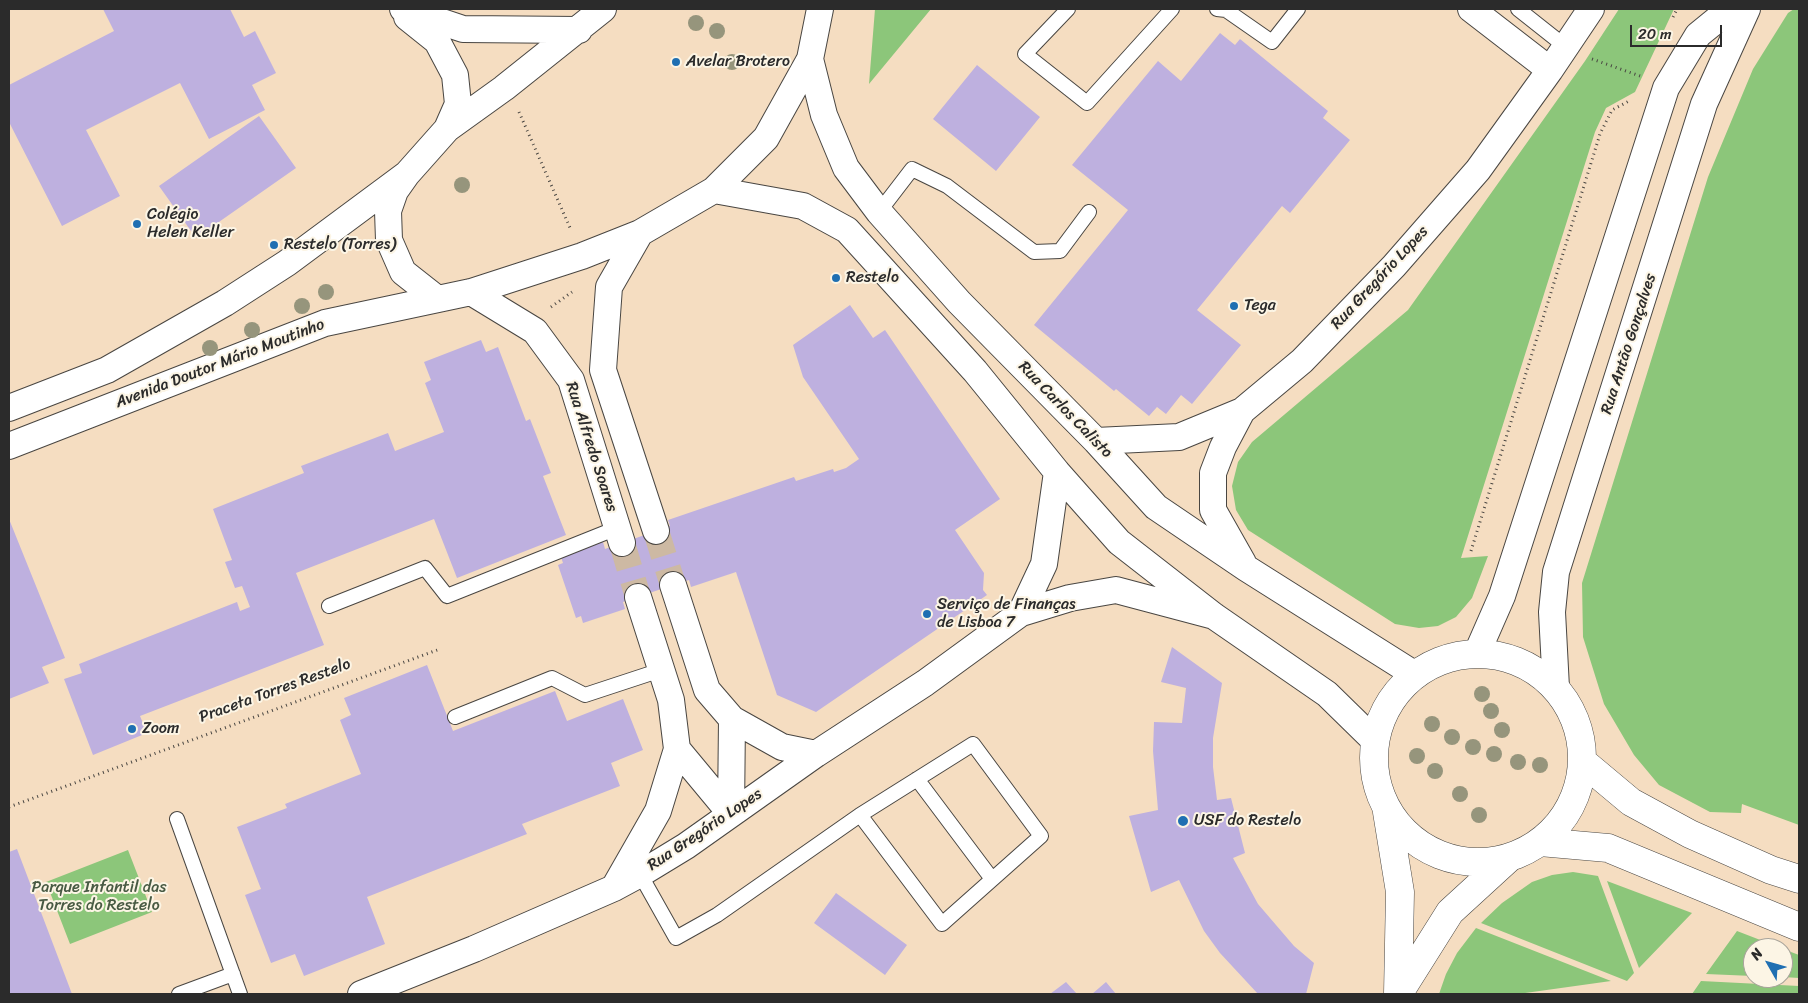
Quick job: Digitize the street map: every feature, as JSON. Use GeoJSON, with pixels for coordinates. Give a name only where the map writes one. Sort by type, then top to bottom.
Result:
{"type":"FeatureCollection","features":[{"type":"Feature","properties":{"kind":"main road"},"geometry":{"type":"LineString","coordinates":[[1477,653],[1506,657],[1534,669],[1556,688],[1571,710],[1580,735],[1582,761],[1577,792],[1562,820],[1540,842],[1509,858],[1450,912],[1398,994],[1400,892],[1386,810],[1374,776],[1374,740],[1386,707],[1396,692],[1414,674],[1444,658],[1477,653]]}},
{"type":"Feature","properties":{"kind":"main road"},"geometry":{"type":"LineString","coordinates":[[1582,761],[1631,802],[1681,829],[1771,870],[1799,879]]}},
{"type":"Feature","properties":{"kind":"main road"},"geometry":{"type":"LineString","coordinates":[[1386,810],[1409,838],[1441,856],[1475,863],[1509,858]]}},
{"type":"Feature","properties":{"kind":"main road"},"geometry":{"type":"LineString","coordinates":[[1540,842],[1608,848],[1799,927]]}},
{"type":"Feature","properties":{"kind":"street"},"geometry":{"type":"LineString","coordinates":[[396,9],[437,40],[455,75],[458,104],[447,129]]}},
{"type":"Feature","properties":{"kind":"street"},"geometry":{"type":"LineString","coordinates":[[404,9],[463,29],[579,30]]}},
{"type":"Feature","properties":{"kind":"street"},"geometry":{"type":"LineString","coordinates":[[436,298],[403,272],[389,240],[388,211],[395,191],[407,174],[447,129],[579,30],[603,9]]}},
{"type":"Feature","properties":{"kind":"street","name":"Avenida Doutor Mário Moutinho"},"geometry":{"type":"LineString","coordinates":[[9,446],[325,323],[471,292],[582,256],[640,233],[714,190],[766,138],[810,59],[820,9]]}},
{"type":"Feature","properties":{"kind":"street"},"geometry":{"type":"LineString","coordinates":[[1471,9],[1550,70]]}},
{"type":"Feature","properties":{"kind":"street","name":"Rua Gregório Lopes"},"geometry":{"type":"LineString","coordinates":[[1096,441],[1179,438],[1242,411],[1302,361],[1394,266],[1478,170],[1591,9]]}},
{"type":"Feature","properties":{"kind":"street"},"geometry":{"type":"LineString","coordinates":[[1477,653],[1502,596],[1666,88],[1698,35],[1730,9]]}},
{"type":"Feature","properties":{"kind":"street","name":"Rua Antão Gonçalves"},"geometry":{"type":"LineString","coordinates":[[1556,688],[1552,612],[1556,572],[1704,104],[1747,9]]}},
{"type":"Feature","properties":{"kind":"street","name":"Rua Carlos Calisto"},"geometry":{"type":"LineString","coordinates":[[810,59],[824,115],[846,168],[879,212],[958,302],[1096,441],[1156,506],[1246,568],[1414,674]]}},
{"type":"Feature","properties":{"kind":"street"},"geometry":{"type":"LineString","coordinates":[[9,408],[108,370],[225,303],[287,264],[407,174]]}},
{"type":"Feature","properties":{"kind":"street"},"geometry":{"type":"LineString","coordinates":[[714,190],[803,206],[847,230],[975,371],[1057,472],[1119,542],[1214,616],[1327,694],[1374,740]]}},
{"type":"Feature","properties":{"kind":"street","name":"Rua Alfredo Soares"},"geometry":{"type":"LineString","coordinates":[[471,292],[535,330],[572,380],[620,536],[654,525],[603,370],[609,287],[640,233]]}},
{"type":"Feature","properties":{"kind":"street"},"geometry":{"type":"LineString","coordinates":[[1242,411],[1223,447],[1213,473],[1213,510],[1246,568]]}},
{"type":"Feature","properties":{"kind":"street"},"geometry":{"type":"LineString","coordinates":[[1020,613],[1044,564],[1057,472]]}},
{"type":"Feature","properties":{"kind":"street"},"geometry":{"type":"LineString","coordinates":[[673,585],[707,690],[732,719],[782,747],[816,754]]}},
{"type":"Feature","properties":{"kind":"street"},"geometry":{"type":"LineString","coordinates":[[1020,613],[1070,598],[1116,590],[1214,616]]}},
{"type":"Feature","properties":{"kind":"street"},"geometry":{"type":"LineString","coordinates":[[614,888],[658,811],[678,749],[671,700],[638,597]]}},
{"type":"Feature","properties":{"kind":"street","name":"Rua Gregório Lopes"},"geometry":{"type":"LineString","coordinates":[[360,994],[474,949],[614,888],[640,874],[924,683],[1020,613]]}},
{"type":"Feature","properties":{"kind":"street"},"geometry":{"type":"LineString","coordinates":[[731,814],[732,719]]}},
{"type":"Feature","properties":{"kind":"street"},"geometry":{"type":"LineString","coordinates":[[678,749],[731,814]]}},
{"type":"Feature","properties":{"kind":"lane"},"geometry":{"type":"LineString","coordinates":[[1068,9],[1025,54],[1086,103],[1172,9]]}},
{"type":"Feature","properties":{"kind":"lane"},"geometry":{"type":"LineString","coordinates":[[1218,9],[1226,10],[1272,42],[1298,9]]}},
{"type":"Feature","properties":{"kind":"lane"},"geometry":{"type":"LineString","coordinates":[[1518,9],[1566,47]]}},
{"type":"Feature","properties":{"kind":"lane"},"geometry":{"type":"LineString","coordinates":[[879,212],[912,169],[947,186],[1034,252],[1060,251],[1089,212]]}},
{"type":"Feature","properties":{"kind":"lane"},"geometry":{"type":"LineString","coordinates":[[329,606],[425,568],[447,596],[620,536]]}},
{"type":"Feature","properties":{"kind":"lane"},"geometry":{"type":"LineString","coordinates":[[455,716],[552,678],[585,695],[661,670]]}},
{"type":"Feature","properties":{"kind":"lane"},"geometry":{"type":"LineString","coordinates":[[640,874],[676,938],[717,915],[860,815],[973,744],[1041,836],[942,924],[860,815]]}},
{"type":"Feature","properties":{"kind":"lane"},"geometry":{"type":"LineString","coordinates":[[917,779],[992,879]]}},
{"type":"Feature","properties":{"kind":"lane"},"geometry":{"type":"LineString","coordinates":[[177,819],[240,994]]}},
{"type":"Feature","properties":{"kind":"lane"},"geometry":{"type":"LineString","coordinates":[[179,994],[233,974]]}},
{"type":"Feature","properties":{"kind":"path"},"geometry":{"type":"LineString","coordinates":[[1671,22],[1677,9]]}},
{"type":"Feature","properties":{"kind":"path"},"geometry":{"type":"LineString","coordinates":[[1471,551],[1600,134],[1612,110],[1633,99]]}},
{"type":"Feature","properties":{"kind":"path"},"geometry":{"type":"LineString","coordinates":[[516,104],[571,231]]}},
{"type":"Feature","properties":{"kind":"path"},"geometry":{"type":"LineString","coordinates":[[543,312],[575,290]]}},
{"type":"Feature","properties":{"kind":"path","name":"Praceta Torres Restelo"},"geometry":{"type":"LineString","coordinates":[[9,807],[440,649]]}},
{"type":"Feature","properties":{"kind":"green space"},"geometry":{"type":"Polygon","coordinates":[[[875,9],[931,9],[869,84],[875,9]]]}},
{"type":"Feature","properties":{"kind":"green space"},"geometry":{"type":"Polygon","coordinates":[[[1619,9],[1674,9],[1635,92],[1606,108],[1595,132],[1461,558],[1488,556],[1472,598],[1456,617],[1438,626],[1419,628],[1395,624],[1248,530],[1236,510],[1232,486],[1238,462],[1252,442],[1408,310],[1585,61],[1619,9]]]}},
{"type":"Feature","properties":{"kind":"green space"},"geometry":{"type":"Polygon","coordinates":[[[1794,9],[1799,9],[1799,825],[1742,804],[1741,813],[1710,812],[1659,785],[1634,755],[1604,704],[1583,637],[1582,583],[1708,177],[1753,69],[1788,13],[1794,9]]]}},
{"type":"Feature","properties":{"kind":"green space","name":"Parque Infantil das Torres do Restelo"},"geometry":{"type":"Polygon","coordinates":[[[128,850],[152,912],[70,944],[46,882],[128,850]]]}},
{"type":"Feature","properties":{"kind":"green space"},"geometry":{"type":"Polygon","coordinates":[[[1573,872],[1598,876],[1634,973],[1627,981],[1481,923],[1502,903],[1532,882],[1552,875],[1573,872]]]}},
{"type":"Feature","properties":{"kind":"green space"},"geometry":{"type":"Polygon","coordinates":[[[1607,881],[1692,913],[1639,968],[1607,881]]]}},
{"type":"Feature","properties":{"kind":"green space"},"geometry":{"type":"Polygon","coordinates":[[[1476,928],[1611,981],[1518,994],[1439,994],[1446,974],[1457,953],[1476,928]]]}},
{"type":"Feature","properties":{"kind":"green space"},"geometry":{"type":"Polygon","coordinates":[[[1737,931],[1755,938],[1743,938],[1743,976],[1706,974],[1737,931]]]}},
{"type":"Feature","properties":{"kind":"green space"},"geometry":{"type":"Polygon","coordinates":[[[1793,953],[1799,955],[1799,978],[1793,978],[1793,953]]]}},
{"type":"Feature","properties":{"kind":"green space"},"geometry":{"type":"Polygon","coordinates":[[[1701,981],[1743,983],[1743,988],[1793,988],[1793,986],[1799,986],[1799,994],[1692,994],[1701,981]]]}},
{"type":"Feature","properties":{"kind":"building"},"geometry":{"type":"Polygon","coordinates":[[[103,9],[230,9],[244,37],[255,31],[276,73],[252,85],[265,110],[209,139],[180,83],[86,130],[120,196],[62,226],[9,122],[9,85],[114,31],[103,9]]]}},
{"type":"Feature","properties":{"kind":"building"},"geometry":{"type":"Polygon","coordinates":[[[1220,33],[1235,45],[1240,39],[1328,111],[1323,118],[1350,140],[1290,213],[1282,206],[1197,310],[1241,345],[1192,404],[1181,395],[1166,414],[1157,407],[1149,416],[1116,389],[1114,391],[1034,325],[1128,210],[1072,165],[1158,61],[1181,81],[1220,33]]]}},
{"type":"Feature","properties":{"kind":"building"},"geometry":{"type":"Polygon","coordinates":[[[977,65],[1040,117],[996,171],[933,119],[977,65]]]}},
{"type":"Feature","properties":{"kind":"building"},"geometry":{"type":"Polygon","coordinates":[[[259,116],[296,168],[196,238],[159,186],[259,116]]]}},
{"type":"Feature","properties":{"kind":"building"},"geometry":{"type":"Polygon","coordinates":[[[850,305],[873,338],[885,330],[1000,499],[955,530],[984,573],[983,590],[987,595],[816,712],[777,695],[736,572],[691,587],[689,580],[673,585],[623,602],[625,609],[583,623],[581,616],[576,618],[558,565],[563,563],[561,557],[603,542],[605,549],[670,526],[668,520],[794,477],[796,481],[833,469],[834,472],[846,468],[859,459],[803,377],[793,345],[850,305]]]}},
{"type":"Feature","properties":{"kind":"building"},"geometry":{"type":"Polygon","coordinates":[[[481,340],[486,352],[498,347],[526,421],[530,419],[551,473],[543,476],[566,535],[457,578],[434,519],[296,573],[324,645],[140,716],[147,733],[93,755],[64,679],[82,673],[79,664],[237,602],[240,611],[250,607],[242,586],[235,588],[225,562],[232,560],[213,509],[304,473],[301,466],[388,433],[395,451],[444,432],[425,383],[431,380],[424,362],[481,340]]]}},
{"type":"Feature","properties":{"kind":"building"},"geometry":{"type":"Polygon","coordinates":[[[9,519],[65,658],[42,667],[49,683],[9,699],[9,519]]]}},
{"type":"Feature","properties":{"kind":"building","name":"USF do Restelo"},"geometry":{"type":"Polygon","coordinates":[[[1172,647],[1222,683],[1213,738],[1213,767],[1217,800],[1231,798],[1245,853],[1233,858],[1258,904],[1294,946],[1314,963],[1306,994],[1258,994],[1220,953],[1204,931],[1179,880],[1151,892],[1129,816],[1158,810],[1153,751],[1154,722],[1182,723],[1186,688],[1161,682],[1172,647]]]}},
{"type":"Feature","properties":{"kind":"building"},"geometry":{"type":"Polygon","coordinates":[[[427,665],[453,731],[555,691],[567,721],[623,699],[643,750],[611,763],[620,786],[522,824],[527,834],[367,897],[385,944],[304,976],[295,954],[271,963],[245,895],[261,889],[237,827],[287,808],[285,804],[361,774],[340,720],[351,715],[344,698],[427,665]]]}},
{"type":"Feature","properties":{"kind":"building"},"geometry":{"type":"Polygon","coordinates":[[[17,849],[72,994],[9,994],[9,852],[17,849]]]}},
{"type":"Feature","properties":{"kind":"building"},"geometry":{"type":"Polygon","coordinates":[[[836,893],[907,945],[885,975],[814,923],[836,893]]]}},
{"type":"Feature","properties":{"kind":"building"},"geometry":{"type":"Polygon","coordinates":[[[1066,982],[1077,994],[1050,994],[1066,982]]]}},
{"type":"Feature","properties":{"kind":"building"},"geometry":{"type":"Polygon","coordinates":[[[1106,982],[1116,994],[1092,994],[1106,982]]]}},
{"type":"Feature","properties":{"kind":"tunnel"},"geometry":{"type":"LineString","coordinates":[[656,531],[673,585]]}},
{"type":"Feature","properties":{"kind":"tunnel"},"geometry":{"type":"LineString","coordinates":[[622,543],[638,597]]}},
{"type":"Feature","properties":{"kind":"place","name":"Avelar Brotero"},"geometry":{"type":"Point","coordinates":[676,62]}},
{"type":"Feature","properties":{"kind":"place","name":"Colégio Helen Keller"},"geometry":{"type":"Point","coordinates":[137,224]}},
{"type":"Feature","properties":{"kind":"place","name":"Restelo (Torres)"},"geometry":{"type":"Point","coordinates":[274,245]}},
{"type":"Feature","properties":{"kind":"place","name":"Restelo"},"geometry":{"type":"Point","coordinates":[836,278]}},
{"type":"Feature","properties":{"kind":"place","name":"Tega"},"geometry":{"type":"Point","coordinates":[1234,306]}},
{"type":"Feature","properties":{"kind":"place","name":"Serviço de Finanças de Lisboa 7"},"geometry":{"type":"Point","coordinates":[927,614]}},
{"type":"Feature","properties":{"kind":"place","name":"Zoom"},"geometry":{"type":"Point","coordinates":[132,729]}},
{"type":"Feature","properties":{"kind":"place","name":"USF do Restelo"},"geometry":{"type":"Point","coordinates":[1183,821]}}]}
